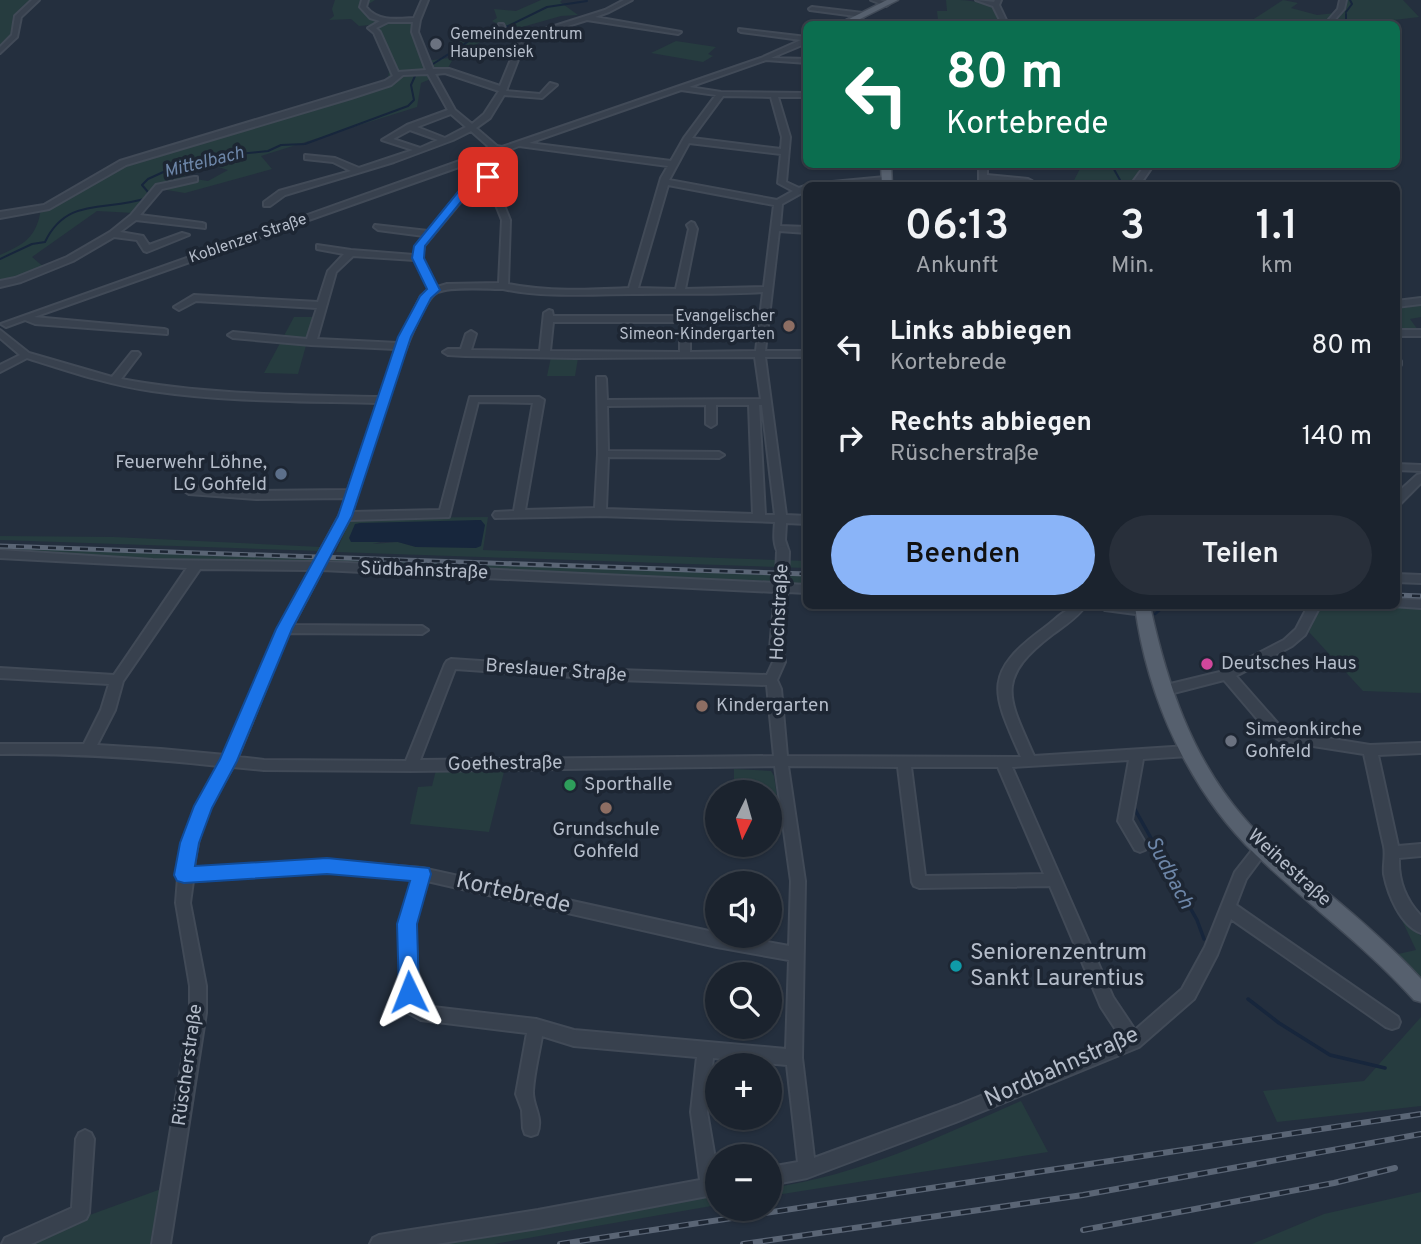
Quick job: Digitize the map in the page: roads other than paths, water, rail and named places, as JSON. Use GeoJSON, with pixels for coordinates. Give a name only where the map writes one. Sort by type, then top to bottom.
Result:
{"type":"FeatureCollection","features":[{"type":"Feature","properties":{"kind":"main road"},"geometry":{"type":"LineString","coordinates":[[855,20],[890,2]]}},
{"type":"Feature","properties":{"kind":"main road","name":"Weihestraße"},"geometry":{"type":"LineString","coordinates":[[1142,609],[1162,691],[1188,751],[1217,796],[1262,848],[1366,935],[1421,993]]}},
{"type":"Feature","properties":{"kind":"street"},"geometry":{"type":"LineString","coordinates":[[0,51],[15,36],[18,16],[36,0]]}},
{"type":"Feature","properties":{"kind":"street"},"geometry":{"type":"LineString","coordinates":[[365,0],[362,7],[365,12],[387,20],[417,20]]}},
{"type":"Feature","properties":{"kind":"street"},"geometry":{"type":"LineString","coordinates":[[425,0],[415,32],[430,71],[452,111],[497,149]]}},
{"type":"Feature","properties":{"kind":"street"},"geometry":{"type":"LineString","coordinates":[[502,25],[502,34],[505,36],[523,38],[541,30],[588,18],[629,0]]}},
{"type":"Feature","properties":{"kind":"street"},"geometry":{"type":"LineString","coordinates":[[827,9],[828,0]]}},
{"type":"Feature","properties":{"kind":"street"},"geometry":{"type":"LineString","coordinates":[[874,0],[890,2]]}},
{"type":"Feature","properties":{"kind":"street"},"geometry":{"type":"LineString","coordinates":[[979,0],[997,2],[1003,21]]}},
{"type":"Feature","properties":{"kind":"street"},"geometry":{"type":"LineString","coordinates":[[1330,21],[1343,5],[1343,0]]}},
{"type":"Feature","properties":{"kind":"street"},"geometry":{"type":"LineString","coordinates":[[811,9],[827,9],[855,20]]}},
{"type":"Feature","properties":{"kind":"street"},"geometry":{"type":"LineString","coordinates":[[588,18],[678,32]]}},
{"type":"Feature","properties":{"kind":"street"},"geometry":{"type":"LineString","coordinates":[[387,20],[371,28],[377,32],[396,75]]}},
{"type":"Feature","properties":{"kind":"street"},"geometry":{"type":"LineString","coordinates":[[741,30],[803,39]]}},
{"type":"Feature","properties":{"kind":"street"},"geometry":{"type":"LineString","coordinates":[[267,204],[282,193],[419,149],[471,128],[485,118],[523,38]]}},
{"type":"Feature","properties":{"kind":"street","name":"Koblenzer Straße"},"geometry":{"type":"LineString","coordinates":[[1,328],[476,160],[497,149],[521,144],[763,59],[803,42]]}},
{"type":"Feature","properties":{"kind":"street"},"geometry":{"type":"LineString","coordinates":[[763,59],[803,61]]}},
{"type":"Feature","properties":{"kind":"street"},"geometry":{"type":"LineString","coordinates":[[0,215],[46,207],[123,163],[348,96],[388,83],[396,75],[446,71],[500,91],[542,96],[554,85]]}},
{"type":"Feature","properties":{"kind":"street"},"geometry":{"type":"LineString","coordinates":[[681,88],[721,94],[803,96]]}},
{"type":"Feature","properties":{"kind":"street"},"geometry":{"type":"LineString","coordinates":[[630,292],[665,178],[687,140],[721,94]]}},
{"type":"Feature","properties":{"kind":"street"},"geometry":{"type":"LineString","coordinates":[[774,95],[783,122],[786,152],[782,183],[803,187]]}},
{"type":"Feature","properties":{"kind":"street"},"geometry":{"type":"LineString","coordinates":[[419,149],[386,140],[410,127],[452,111]]}},
{"type":"Feature","properties":{"kind":"street"},"geometry":{"type":"LineString","coordinates":[[410,127],[444,140]]}},
{"type":"Feature","properties":{"kind":"street"},"geometry":{"type":"LineString","coordinates":[[687,140],[786,152]]}},
{"type":"Feature","properties":{"kind":"street"},"geometry":{"type":"LineString","coordinates":[[521,144],[673,164]]}},
{"type":"Feature","properties":{"kind":"street"},"geometry":{"type":"LineString","coordinates":[[308,157],[335,160],[356,170]]}},
{"type":"Feature","properties":{"kind":"street"},"geometry":{"type":"LineString","coordinates":[[476,160],[484,166],[506,220],[503,286]]}},
{"type":"Feature","properties":{"kind":"street"},"geometry":{"type":"LineString","coordinates":[[1136,182],[1147,168]]}},
{"type":"Feature","properties":{"kind":"street"},"geometry":{"type":"LineString","coordinates":[[488,177],[477,179],[470,185],[420,246],[418,258],[434,290],[503,286],[543,292],[769,289]]}},
{"type":"Feature","properties":{"kind":"street"},"geometry":{"type":"LineString","coordinates":[[0,284],[18,280],[70,259],[113,234],[134,217],[159,187],[194,179]]}},
{"type":"Feature","properties":{"kind":"street"},"geometry":{"type":"LineString","coordinates":[[983,181],[1028,181]]}},
{"type":"Feature","properties":{"kind":"street"},"geometry":{"type":"LineString","coordinates":[[665,182],[778,202],[803,188]]}},
{"type":"Feature","properties":{"kind":"street","name":"Hochstraße"},"geometry":{"type":"LineString","coordinates":[[778,202],[760,356],[760,402],[781,511],[779,540],[783,552],[782,584],[776,649],[779,662],[771,680],[775,689],[781,761],[798,881],[794,1058],[807,1169]]}},
{"type":"Feature","properties":{"kind":"street"},"geometry":{"type":"LineString","coordinates":[[134,217],[202,226]]}},
{"type":"Feature","properties":{"kind":"street"},"geometry":{"type":"LineString","coordinates":[[680,292],[693,229],[691,225]]}},
{"type":"Feature","properties":{"kind":"street"},"geometry":{"type":"LineString","coordinates":[[378,227],[429,234]]}},
{"type":"Feature","properties":{"kind":"street"},"geometry":{"type":"LineString","coordinates":[[774,228],[803,230]]}},
{"type":"Feature","properties":{"kind":"street"},"geometry":{"type":"LineString","coordinates":[[113,234],[140,238],[147,249],[185,235]]}},
{"type":"Feature","properties":{"kind":"street"},"geometry":{"type":"LineString","coordinates":[[320,247],[351,253],[418,258]]}},
{"type":"Feature","properties":{"kind":"street"},"geometry":{"type":"LineString","coordinates":[[311,342],[332,271],[351,253]]}},
{"type":"Feature","properties":{"kind":"street","name":"Rüscherstraße"},"geometry":{"type":"LineString","coordinates":[[161,1244],[198,1013],[198,986],[183,903],[189,843],[203,806],[229,761],[284,629],[345,516],[402,346],[417,311],[426,296],[434,290]]}},
{"type":"Feature","properties":{"kind":"street"},"geometry":{"type":"LineString","coordinates":[[179,306],[194,298],[320,305]]}},
{"type":"Feature","properties":{"kind":"street"},"geometry":{"type":"LineString","coordinates":[[1400,304],[1421,301]]}},
{"type":"Feature","properties":{"kind":"street"},"geometry":{"type":"LineString","coordinates":[[545,354],[550,315],[685,319],[685,355]]}},
{"type":"Feature","properties":{"kind":"street"},"geometry":{"type":"LineString","coordinates":[[27,317],[35,321],[164,332]]}},
{"type":"Feature","properties":{"kind":"street"},"geometry":{"type":"LineString","coordinates":[[1,328],[26,355],[114,381],[207,395],[382,400]]}},
{"type":"Feature","properties":{"kind":"street"},"geometry":{"type":"LineString","coordinates":[[1400,333],[1421,333]]}},
{"type":"Feature","properties":{"kind":"street"},"geometry":{"type":"LineString","coordinates":[[465,352],[471,334]]}},
{"type":"Feature","properties":{"kind":"street"},"geometry":{"type":"LineString","coordinates":[[233,335],[402,346]]}},
{"type":"Feature","properties":{"kind":"street"},"geometry":{"type":"LineString","coordinates":[[449,352],[803,354]]}},
{"type":"Feature","properties":{"kind":"street"},"geometry":{"type":"LineString","coordinates":[[0,369],[26,355]]}},
{"type":"Feature","properties":{"kind":"street"},"geometry":{"type":"LineString","coordinates":[[114,381],[135,355]]}},
{"type":"Feature","properties":{"kind":"street"},"geometry":{"type":"LineString","coordinates":[[600,512],[603,454],[601,379]]}},
{"type":"Feature","properties":{"kind":"street"},"geometry":{"type":"LineString","coordinates":[[345,516],[445,514],[474,399],[540,397],[519,515]]}},
{"type":"Feature","properties":{"kind":"street"},"geometry":{"type":"LineString","coordinates":[[710,402],[711,424]]}},
{"type":"Feature","properties":{"kind":"street"},"geometry":{"type":"LineString","coordinates":[[602,403],[760,402],[759,517]]}},
{"type":"Feature","properties":{"kind":"street"},"geometry":{"type":"LineString","coordinates":[[603,454],[715,451]]}},
{"type":"Feature","properties":{"kind":"street"},"geometry":{"type":"LineString","coordinates":[[1400,467],[1421,468]]}},
{"type":"Feature","properties":{"kind":"street"},"geometry":{"type":"LineString","coordinates":[[1400,498],[1421,477]]}},
{"type":"Feature","properties":{"kind":"street"},"geometry":{"type":"LineString","coordinates":[[189,490],[256,495],[352,494]]}},
{"type":"Feature","properties":{"kind":"street"},"geometry":{"type":"LineString","coordinates":[[1408,493],[1421,494]]}},
{"type":"Feature","properties":{"kind":"street"},"geometry":{"type":"LineString","coordinates":[[499,515],[600,512],[803,520]]}},
{"type":"Feature","properties":{"kind":"street","name":"Südbahnstraße"},"geometry":{"type":"LineString","coordinates":[[0,554],[196,565],[318,566],[782,584],[803,588]]}},
{"type":"Feature","properties":{"kind":"street"},"geometry":{"type":"LineString","coordinates":[[88,750],[108,710],[117,680],[196,565]]}},
{"type":"Feature","properties":{"kind":"street"},"geometry":{"type":"LineString","coordinates":[[1400,578],[1421,579]]}},
{"type":"Feature","properties":{"kind":"street"},"geometry":{"type":"LineString","coordinates":[[1400,603],[1421,604]]}},
{"type":"Feature","properties":{"kind":"street"},"geometry":{"type":"LineString","coordinates":[[1030,762],[1004,697],[1007,675],[1022,654],[1075,609]]}},
{"type":"Feature","properties":{"kind":"street"},"geometry":{"type":"LineString","coordinates":[[1162,691],[1227,675],[1288,643],[1301,632],[1312,609]]}},
{"type":"Feature","properties":{"kind":"street"},"geometry":{"type":"LineString","coordinates":[[284,629],[422,630]]}},
{"type":"Feature","properties":{"kind":"street","name":"Breslauer Straße"},"geometry":{"type":"LineString","coordinates":[[411,766],[451,664],[618,675],[771,680]]}},
{"type":"Feature","properties":{"kind":"street"},"geometry":{"type":"LineString","coordinates":[[0,673],[117,680]]}},
{"type":"Feature","properties":{"kind":"street"},"geometry":{"type":"LineString","coordinates":[[1227,675],[1276,730],[1286,737],[1370,750],[1421,748]]}},
{"type":"Feature","properties":{"kind":"street","name":"Goethestraße"},"geometry":{"type":"LineString","coordinates":[[0,749],[88,750],[264,765],[411,766],[781,761],[1030,762],[1188,751]]}},
{"type":"Feature","properties":{"kind":"street"},"geometry":{"type":"LineString","coordinates":[[1370,750],[1392,852],[1391,871],[1397,893],[1406,910],[1421,926]]}},
{"type":"Feature","properties":{"kind":"street"},"geometry":{"type":"LineString","coordinates":[[1137,756],[1125,821],[1140,846]]}},
{"type":"Feature","properties":{"kind":"street"},"geometry":{"type":"LineString","coordinates":[[904,762],[919,882],[1053,880]]}},
{"type":"Feature","properties":{"kind":"street"},"geometry":{"type":"LineString","coordinates":[[1003,762],[1107,1002],[1133,1042]]}},
{"type":"Feature","properties":{"kind":"street","name":"Nordbahnstraße"},"geometry":{"type":"LineString","coordinates":[[782,1174],[807,1169],[956,1114],[1133,1042],[1188,994],[1212,950],[1240,876],[1262,848]]}},
{"type":"Feature","properties":{"kind":"street"},"geometry":{"type":"LineString","coordinates":[[1392,852],[1421,850]]}},
{"type":"Feature","properties":{"kind":"street","name":"Kortebrede"},"geometry":{"type":"LineString","coordinates":[[184,875],[327,866],[422,874],[717,940],[796,954]]}},
{"type":"Feature","properties":{"kind":"street"},"geometry":{"type":"LineString","coordinates":[[422,874],[407,924],[411,1006],[421,1013],[536,1027],[573,1038],[794,1058]]}},
{"type":"Feature","properties":{"kind":"street"},"geometry":{"type":"LineString","coordinates":[[1228,908],[1392,1022]]}},
{"type":"Feature","properties":{"kind":"street"},"geometry":{"type":"LineString","coordinates":[[531,1128],[530,1110],[524,1094],[536,1027]]}},
{"type":"Feature","properties":{"kind":"street"},"geometry":{"type":"LineString","coordinates":[[706,1051],[699,1111],[706,1144]]}},
{"type":"Feature","properties":{"kind":"street"},"geometry":{"type":"LineString","coordinates":[[11,1244],[79,1213],[85,1139]]}},
{"type":"Feature","properties":{"kind":"street"},"geometry":{"type":"LineString","coordinates":[[379,1244],[538,1219],[705,1188]]}},
{"type":"Feature","properties":{"kind":"water"},"geometry":{"type":"Polygon","coordinates":[[[481,520],[485,525],[481,546],[476,548],[416,547],[398,542],[351,542],[349,538],[355,524],[360,523],[481,520]]]}},
{"type":"Feature","properties":{"kind":"waterway","name":"Sudbach"},"geometry":{"type":"LineString","coordinates":[[1346,12],[1352,4],[1350,0]]}},
{"type":"Feature","properties":{"kind":"waterway","name":"Mittelbach"},"geometry":{"type":"LineString","coordinates":[[506,27],[547,7],[587,1]]}},
{"type":"Feature","properties":{"kind":"waterway","name":"Sudbach"},"geometry":{"type":"LineString","coordinates":[[1346,14],[1346,21]]}},
{"type":"Feature","properties":{"kind":"waterway","name":"Mittelbach"},"geometry":{"type":"LineString","coordinates":[[493,33],[499,30]]}},
{"type":"Feature","properties":{"kind":"waterway","name":"Mittelbach"},"geometry":{"type":"LineString","coordinates":[[433,64],[469,41],[487,35]]}},
{"type":"Feature","properties":{"kind":"waterway","name":"Mittelbach"},"geometry":{"type":"LineString","coordinates":[[0,259],[32,244],[45,242],[54,227],[76,212],[147,198],[148,192],[142,185],[148,179],[170,169],[219,156],[268,151],[281,145],[305,144],[408,106],[414,100],[411,85],[415,76]]}},
{"type":"Feature","properties":{"kind":"waterway","name":"Sudbach"},"geometry":{"type":"LineString","coordinates":[[1113,168],[1119,182]]}},
{"type":"Feature","properties":{"kind":"waterway","name":"Sudbach"},"geometry":{"type":"LineString","coordinates":[[1155,614],[1161,609]]}},
{"type":"Feature","properties":{"kind":"waterway","name":"Sudbach"},"geometry":{"type":"LineString","coordinates":[[1133,806],[1197,920],[1204,939]]}},
{"type":"Feature","properties":{"kind":"waterway","name":"Sudbach"},"geometry":{"type":"LineString","coordinates":[[1248,999],[1279,1023],[1330,1055],[1385,1068]]}},
{"type":"Feature","properties":{"kind":"railway"},"geometry":{"type":"LineString","coordinates":[[0,546],[803,574]]}},
{"type":"Feature","properties":{"kind":"railway"},"geometry":{"type":"LineString","coordinates":[[1400,595],[1421,596]]}},
{"type":"Feature","properties":{"kind":"railway"},"geometry":{"type":"LineString","coordinates":[[560,1244],[1421,1114]]}},
{"type":"Feature","properties":{"kind":"railway"},"geometry":{"type":"LineString","coordinates":[[743,1244],[1083,1195],[1421,1134]]}},
{"type":"Feature","properties":{"kind":"railway"},"geometry":{"type":"LineString","coordinates":[[1083,1230],[1334,1183],[1395,1168]]}},
{"type":"Feature","properties":{"kind":"place","name":"Gemeindezentrum Haupensiek"},"geometry":{"type":"Point","coordinates":[436,44]}},
{"type":"Feature","properties":{"kind":"place","name":"Evangelischer Simeon-Kindergarten"},"geometry":{"type":"Point","coordinates":[789,326]}},
{"type":"Feature","properties":{"kind":"place","name":"Feuerwehr Löhne, LG Gohfeld"},"geometry":{"type":"Point","coordinates":[281,474]}},
{"type":"Feature","properties":{"kind":"place","name":"Deutsches Haus"},"geometry":{"type":"Point","coordinates":[1207,664]}},
{"type":"Feature","properties":{"kind":"place","name":"Kindergarten"},"geometry":{"type":"Point","coordinates":[702,706]}},
{"type":"Feature","properties":{"kind":"place","name":"Simeonkirche Gohfeld"},"geometry":{"type":"Point","coordinates":[1231,741]}},
{"type":"Feature","properties":{"kind":"place","name":"Sporthalle"},"geometry":{"type":"Point","coordinates":[570,785]}},
{"type":"Feature","properties":{"kind":"place","name":"Grundschule Gohfeld"},"geometry":{"type":"Point","coordinates":[606,808]}},
{"type":"Feature","properties":{"kind":"place","name":"Seniorenzentrum Sankt Laurentius"},"geometry":{"type":"Point","coordinates":[956,966]}}]}
